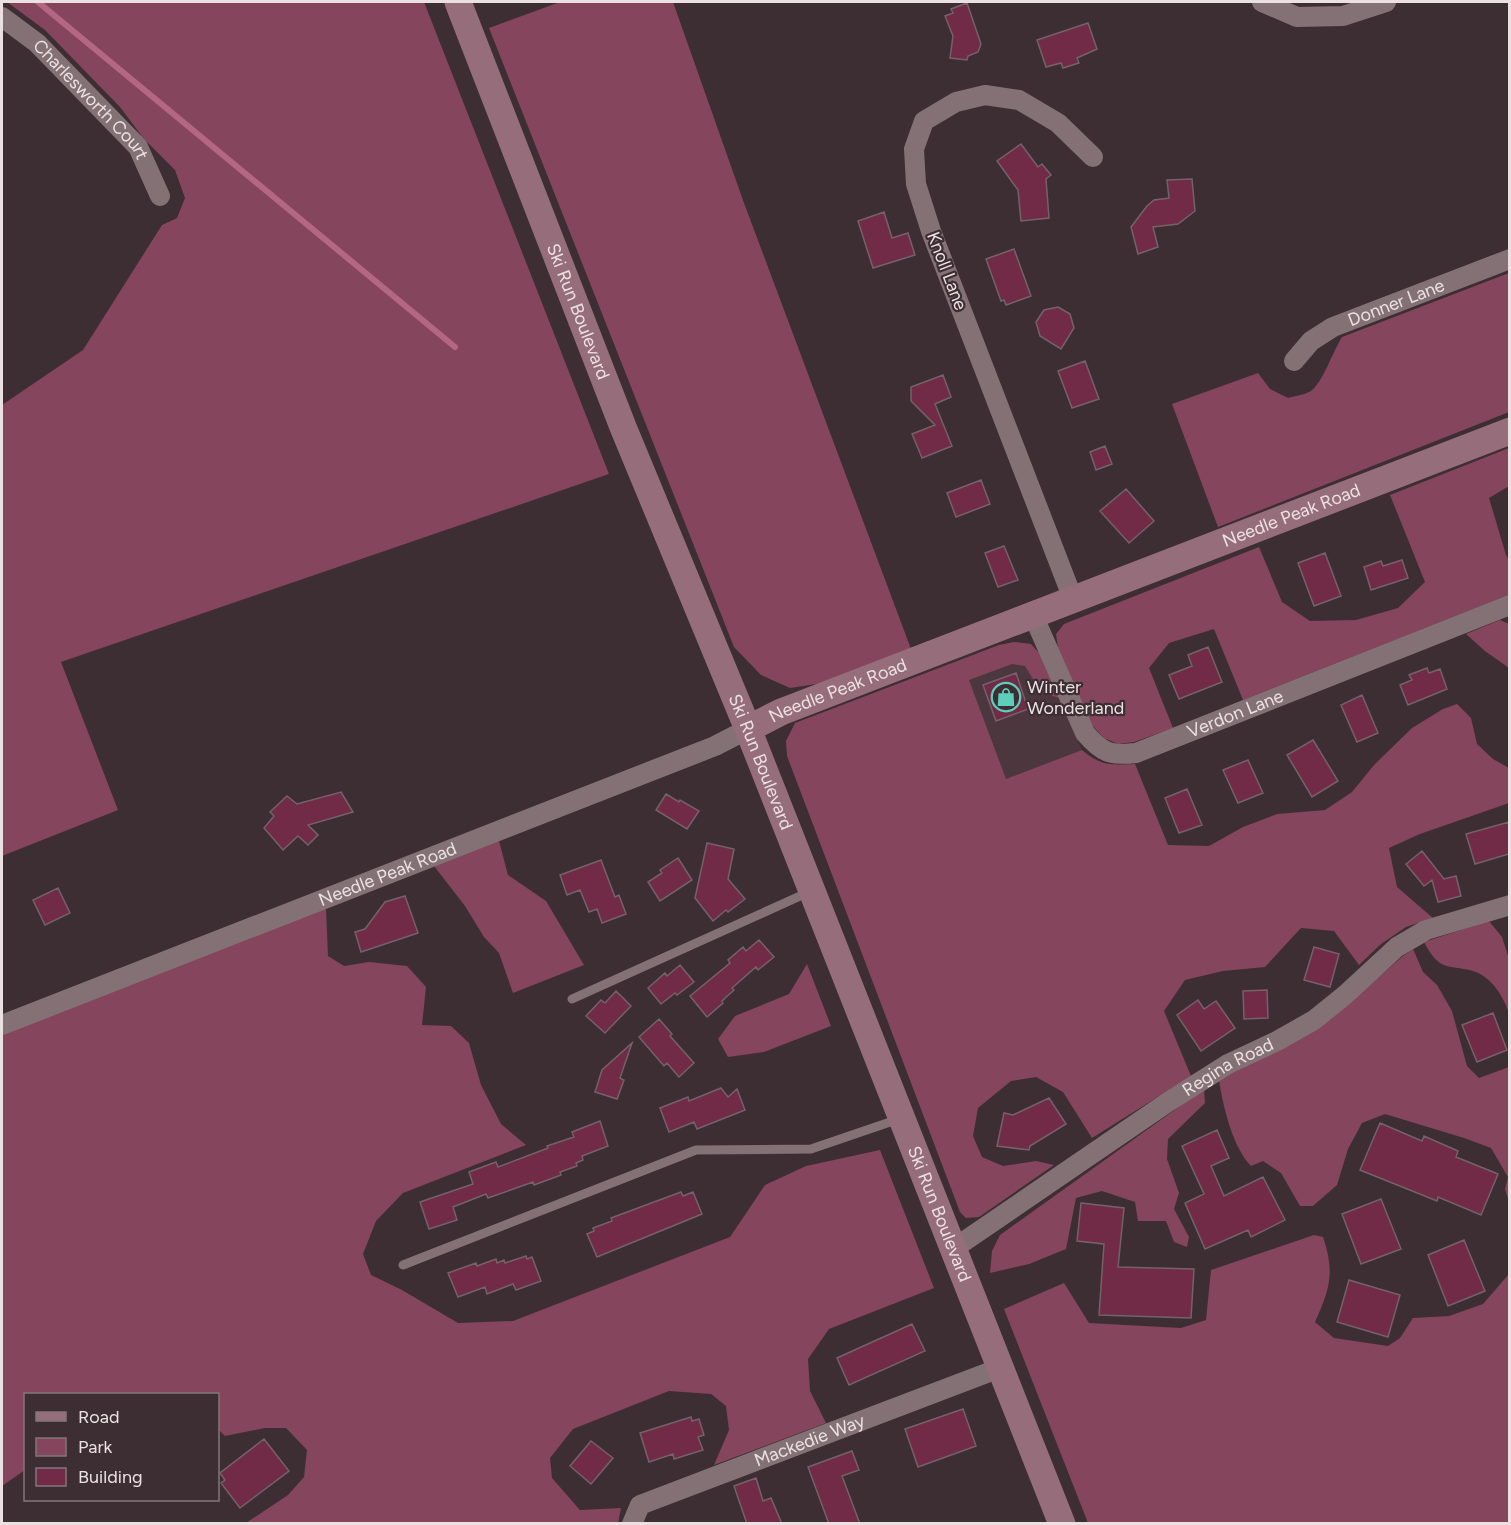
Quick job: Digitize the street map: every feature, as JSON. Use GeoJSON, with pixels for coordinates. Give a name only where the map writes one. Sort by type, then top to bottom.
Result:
{"type":"FeatureCollection","features":[{"type":"Feature","properties":{"kind":"street","name":"Ski Run Boulevard"},"geometry":{"type":"LineString","coordinates":[[458,2],[623,427],[748,729],[1062,1524]]}},
{"type":"Feature","properties":{"kind":"street"},"geometry":{"type":"LineString","coordinates":[[1262,2],[1297,17],[1343,16],[1386,2]]}},
{"type":"Feature","properties":{"kind":"street","name":"Charlesworth Court"},"geometry":{"type":"LineString","coordinates":[[2,17],[37,43],[138,147],[160,196]]}},
{"type":"Feature","properties":{"kind":"street","name":"Knoll Lane"},"geometry":{"type":"LineString","coordinates":[[1073,599],[932,231],[916,184],[914,149],[924,121],[956,102],[985,95],[1018,100],[1058,123],[1093,157]]}},
{"type":"Feature","properties":{"kind":"street","name":"Donner Lane"},"geometry":{"type":"LineString","coordinates":[[1294,361],[1311,341],[1333,327],[1509,259]]}},
{"type":"Feature","properties":{"kind":"street","name":"Needle Peak Road"},"geometry":{"type":"LineString","coordinates":[[2,1025],[715,746],[781,712],[1509,431]]}},
{"type":"Feature","properties":{"kind":"street","name":"Verdon Lane"},"geometry":{"type":"LineString","coordinates":[[1033,615],[1085,733],[1095,746],[1116,755],[1136,753],[1509,605]]}},
{"type":"Feature","properties":{"kind":"street","name":"Regina Road"},"geometry":{"type":"LineString","coordinates":[[953,1250],[1168,1102],[1228,1064],[1277,1041],[1314,1020],[1397,947],[1426,930],[1509,905]]}},
{"type":"Feature","properties":{"kind":"street","name":"Mackedie Way"},"geometry":{"type":"LineString","coordinates":[[632,1524],[640,1505],[1000,1368]]}},
{"type":"Feature","properties":{"kind":"lane"},"geometry":{"type":"LineString","coordinates":[[572,999],[812,891]]}},
{"type":"Feature","properties":{"kind":"lane"},"geometry":{"type":"LineString","coordinates":[[403,1265],[696,1150],[811,1149],[901,1118]]}},
{"type":"Feature","properties":{"kind":"shaded area"},"geometry":{"type":"Polygon","coordinates":[[[1014,642],[1031,644],[1040,654],[1082,750],[1006,780],[961,660],[999,645],[1014,642]]]}},
{"type":"Feature","properties":{"kind":"green space"},"geometry":{"type":"Polygon","coordinates":[[[7,2],[424,2],[609,474],[61,662],[118,810],[2,856],[2,405],[83,350],[162,225],[177,218],[185,198],[175,170],[144,139],[120,107],[45,30],[7,2]]]}},
{"type":"Feature","properties":{"kind":"green space"},"geometry":{"type":"Polygon","coordinates":[[[560,2],[673,2],[744,203],[911,649],[823,683],[790,688],[761,675],[734,647],[489,28],[560,2]]]}},
{"type":"Feature","properties":{"kind":"green space"},"geometry":{"type":"Polygon","coordinates":[[[1509,273],[1509,412],[1218,527],[1172,404],[1258,373],[1270,389],[1288,398],[1306,394],[1320,381],[1342,337],[1509,273]]]}},
{"type":"Feature","properties":{"kind":"green space"},"geometry":{"type":"Polygon","coordinates":[[[1509,448],[1509,486],[1489,498],[1509,560],[1509,595],[1243,700],[1214,629],[1169,643],[1149,668],[1173,728],[1134,742],[1118,744],[1104,738],[1090,723],[1058,648],[1056,634],[1064,624],[1259,547],[1282,602],[1310,621],[1356,620],[1398,608],[1425,582],[1390,495],[1509,448]]]}},
{"type":"Feature","properties":{"kind":"green space"},"geometry":{"type":"Polygon","coordinates":[[[1500,620],[1509,624],[1509,668],[1466,634],[1500,620]]]}},
{"type":"Feature","properties":{"kind":"green space"},"geometry":{"type":"Polygon","coordinates":[[[1014,642],[1031,644],[1040,654],[1059,698],[1041,692],[1025,666],[1012,664],[969,680],[1006,779],[1082,750],[1101,762],[1135,764],[1168,845],[1209,846],[1243,827],[1277,814],[1325,810],[1352,792],[1374,765],[1412,728],[1443,709],[1457,704],[1471,718],[1477,744],[1493,759],[1509,768],[1509,803],[1420,834],[1389,848],[1397,887],[1433,918],[1406,927],[1381,944],[1359,965],[1334,931],[1301,928],[1265,967],[1223,971],[1185,980],[1164,1011],[1191,1076],[1092,1138],[1063,1092],[1036,1077],[1011,1081],[978,1108],[973,1136],[982,1157],[1003,1166],[1036,1161],[1054,1165],[979,1217],[966,1218],[960,1212],[787,756],[786,741],[795,723],[999,645],[1014,642]]]}},
{"type":"Feature","properties":{"kind":"green space"},"geometry":{"type":"Polygon","coordinates":[[[499,841],[508,875],[546,901],[584,965],[513,993],[499,953],[484,937],[465,906],[434,866],[499,841]]]}},
{"type":"Feature","properties":{"kind":"green space"},"geometry":{"type":"Polygon","coordinates":[[[326,908],[328,956],[344,966],[369,962],[407,966],[426,987],[422,1025],[451,1026],[469,1043],[481,1085],[501,1124],[526,1145],[403,1193],[376,1221],[363,1254],[371,1275],[402,1290],[458,1323],[513,1321],[730,1237],[765,1185],[806,1166],[880,1150],[934,1288],[829,1329],[808,1359],[810,1391],[826,1423],[714,1465],[729,1430],[726,1406],[711,1394],[669,1391],[573,1429],[550,1458],[552,1478],[580,1510],[621,1508],[618,1523],[246,1523],[288,1495],[304,1477],[307,1450],[286,1428],[265,1428],[225,1436],[219,1430],[219,1393],[24,1393],[24,1471],[2,1486],[2,1035],[326,908]]]}},
{"type":"Feature","properties":{"kind":"green space"},"geometry":{"type":"Polygon","coordinates":[[[1489,921],[1502,937],[1509,959],[1509,1013],[1504,1000],[1491,982],[1473,971],[1439,963],[1424,942],[1489,921]]]}},
{"type":"Feature","properties":{"kind":"green space"},"geometry":{"type":"Polygon","coordinates":[[[1413,949],[1423,972],[1437,985],[1452,1011],[1467,1066],[1479,1078],[1509,1067],[1509,1202],[1505,1189],[1508,1177],[1491,1148],[1385,1114],[1362,1123],[1348,1149],[1337,1185],[1313,1206],[1300,1206],[1281,1173],[1263,1161],[1251,1166],[1244,1158],[1229,1125],[1219,1080],[1358,995],[1413,949]]]}},
{"type":"Feature","properties":{"kind":"green space"},"geometry":{"type":"Polygon","coordinates":[[[807,964],[831,1026],[764,1052],[728,1057],[718,1039],[735,1016],[789,994],[807,964]]]}},
{"type":"Feature","properties":{"kind":"green space"},"geometry":{"type":"Polygon","coordinates":[[[1204,1089],[1205,1103],[1168,1139],[1167,1159],[1179,1193],[1174,1209],[1189,1237],[1187,1247],[1174,1242],[1166,1221],[1138,1221],[1135,1202],[1102,1191],[1076,1198],[1066,1249],[1029,1264],[990,1273],[992,1251],[1000,1235],[1204,1089]]]}},
{"type":"Feature","properties":{"kind":"green space"},"geometry":{"type":"Polygon","coordinates":[[[1314,1235],[1323,1237],[1330,1271],[1327,1290],[1315,1322],[1334,1338],[1388,1346],[1400,1338],[1413,1318],[1449,1316],[1483,1304],[1509,1274],[1509,1523],[1088,1523],[1004,1309],[1064,1283],[1089,1323],[1181,1328],[1206,1320],[1211,1270],[1314,1235]]]}},
{"type":"Feature","properties":{"kind":"building"},"geometry":{"type":"Polygon","coordinates":[[[967,3],[981,44],[978,52],[968,56],[967,60],[950,58],[953,36],[945,16],[953,13],[951,9],[967,3]]]}},
{"type":"Feature","properties":{"kind":"building"},"geometry":{"type":"Polygon","coordinates":[[[1088,23],[1097,49],[1077,58],[1079,63],[1063,68],[1061,63],[1046,67],[1037,40],[1088,23]]]}},
{"type":"Feature","properties":{"kind":"building"},"geometry":{"type":"Polygon","coordinates":[[[1021,144],[1038,167],[1042,164],[1051,175],[1046,179],[1049,218],[1021,221],[1018,190],[997,161],[1021,144]]]}},
{"type":"Feature","properties":{"kind":"building"},"geometry":{"type":"Polygon","coordinates":[[[1192,179],[1195,211],[1178,224],[1153,227],[1158,247],[1138,254],[1131,227],[1154,200],[1169,198],[1167,180],[1192,179]]]}},
{"type":"Feature","properties":{"kind":"building"},"geometry":{"type":"Polygon","coordinates":[[[884,212],[892,238],[908,233],[915,255],[873,268],[858,221],[884,212]]]}},
{"type":"Feature","properties":{"kind":"building"},"geometry":{"type":"Polygon","coordinates":[[[1014,249],[1031,296],[1006,305],[1004,300],[1001,301],[986,259],[1014,249]]]}},
{"type":"Feature","properties":{"kind":"building"},"geometry":{"type":"Polygon","coordinates":[[[1058,307],[1070,314],[1074,328],[1061,349],[1040,336],[1036,322],[1044,310],[1058,307]]]}},
{"type":"Feature","properties":{"kind":"building"},"geometry":{"type":"Polygon","coordinates":[[[1085,361],[1099,399],[1072,408],[1058,371],[1085,361]]]}},
{"type":"Feature","properties":{"kind":"building"},"geometry":{"type":"Polygon","coordinates":[[[943,375],[951,397],[935,404],[952,446],[922,458],[912,434],[935,425],[911,401],[911,387],[943,375]]]}},
{"type":"Feature","properties":{"kind":"building"},"geometry":{"type":"Polygon","coordinates":[[[1105,446],[1112,464],[1096,470],[1090,452],[1105,446]]]}},
{"type":"Feature","properties":{"kind":"building"},"geometry":{"type":"Polygon","coordinates":[[[981,480],[990,504],[956,517],[947,493],[981,480]]]}},
{"type":"Feature","properties":{"kind":"building"},"geometry":{"type":"Polygon","coordinates":[[[1126,489],[1154,521],[1129,543],[1100,511],[1126,489]]]}},
{"type":"Feature","properties":{"kind":"building"},"geometry":{"type":"Polygon","coordinates":[[[1004,546],[1018,580],[998,587],[985,553],[1004,546]]]}},
{"type":"Feature","properties":{"kind":"building"},"geometry":{"type":"Polygon","coordinates":[[[1325,553],[1341,596],[1314,606],[1298,563],[1325,553]]]}},
{"type":"Feature","properties":{"kind":"building"},"geometry":{"type":"Polygon","coordinates":[[[1402,560],[1408,578],[1371,590],[1364,567],[1381,561],[1383,566],[1402,560]]]}},
{"type":"Feature","properties":{"kind":"building"},"geometry":{"type":"Polygon","coordinates":[[[1208,647],[1222,682],[1179,699],[1169,675],[1192,666],[1188,655],[1208,647]]]}},
{"type":"Feature","properties":{"kind":"building"},"geometry":{"type":"Polygon","coordinates":[[[1427,668],[1429,673],[1440,669],[1447,689],[1408,705],[1400,685],[1412,680],[1409,675],[1427,668]]]}},
{"type":"Feature","properties":{"kind":"building","name":"Winter Wonderland"},"geometry":{"type":"Polygon","coordinates":[[[1016,673],[1028,709],[996,721],[983,685],[1016,673]]]}},
{"type":"Feature","properties":{"kind":"building"},"geometry":{"type":"Polygon","coordinates":[[[1362,695],[1378,733],[1357,742],[1341,705],[1362,695]]]}},
{"type":"Feature","properties":{"kind":"building"},"geometry":{"type":"Polygon","coordinates":[[[1313,740],[1338,781],[1312,797],[1287,755],[1313,740]]]}},
{"type":"Feature","properties":{"kind":"building"},"geometry":{"type":"Polygon","coordinates":[[[1248,760],[1263,793],[1238,803],[1223,770],[1248,760]]]}},
{"type":"Feature","properties":{"kind":"building"},"geometry":{"type":"Polygon","coordinates":[[[1187,789],[1202,825],[1179,833],[1165,798],[1187,789]]]}},
{"type":"Feature","properties":{"kind":"building"},"geometry":{"type":"Polygon","coordinates":[[[341,792],[353,812],[308,825],[318,835],[308,845],[298,836],[283,850],[264,828],[274,816],[270,812],[287,796],[297,804],[341,792]]]}},
{"type":"Feature","properties":{"kind":"building"},"geometry":{"type":"Polygon","coordinates":[[[666,794],[699,811],[687,829],[656,810],[666,794]]]}},
{"type":"Feature","properties":{"kind":"building"},"geometry":{"type":"Polygon","coordinates":[[[1509,822],[1509,854],[1475,864],[1466,834],[1509,822]]]}},
{"type":"Feature","properties":{"kind":"building"},"geometry":{"type":"Polygon","coordinates":[[[707,843],[734,849],[728,879],[745,899],[713,921],[695,898],[707,843]]]}},
{"type":"Feature","properties":{"kind":"building"},"geometry":{"type":"Polygon","coordinates":[[[1422,851],[1444,879],[1456,876],[1461,896],[1438,902],[1432,880],[1424,886],[1406,864],[1422,851]]]}},
{"type":"Feature","properties":{"kind":"building"},"geometry":{"type":"Polygon","coordinates":[[[678,858],[692,880],[660,901],[648,882],[662,873],[660,870],[678,858]]]}},
{"type":"Feature","properties":{"kind":"building"},"geometry":{"type":"Polygon","coordinates":[[[601,860],[615,897],[619,895],[626,914],[602,923],[597,909],[589,912],[580,890],[567,895],[560,875],[601,860]]]}},
{"type":"Feature","properties":{"kind":"building"},"geometry":{"type":"Polygon","coordinates":[[[58,888],[70,913],[45,925],[33,900],[58,888]]]}},
{"type":"Feature","properties":{"kind":"building"},"geometry":{"type":"Polygon","coordinates":[[[405,896],[418,933],[361,952],[355,932],[365,929],[385,902],[405,896]]]}},
{"type":"Feature","properties":{"kind":"building"},"geometry":{"type":"Polygon","coordinates":[[[759,940],[774,957],[758,970],[756,967],[732,988],[734,990],[722,1001],[723,1003],[707,1017],[690,996],[730,963],[728,960],[743,947],[746,951],[759,940]]]}},
{"type":"Feature","properties":{"kind":"building"},"geometry":{"type":"Polygon","coordinates":[[[1314,947],[1339,954],[1330,987],[1304,980],[1314,947]]]}},
{"type":"Feature","properties":{"kind":"building"},"geometry":{"type":"Polygon","coordinates":[[[680,965],[694,982],[661,1004],[648,988],[665,973],[667,976],[680,965]]]}},
{"type":"Feature","properties":{"kind":"building"},"geometry":{"type":"Polygon","coordinates":[[[1267,990],[1268,1018],[1244,1019],[1243,991],[1267,990]]]}},
{"type":"Feature","properties":{"kind":"building"},"geometry":{"type":"Polygon","coordinates":[[[616,991],[631,1006],[605,1033],[586,1016],[601,1000],[605,1003],[616,991]]]}},
{"type":"Feature","properties":{"kind":"building"},"geometry":{"type":"Polygon","coordinates":[[[1198,1000],[1204,1009],[1216,1001],[1235,1028],[1201,1051],[1177,1015],[1198,1000]]]}},
{"type":"Feature","properties":{"kind":"building"},"geometry":{"type":"Polygon","coordinates":[[[1493,1013],[1507,1050],[1477,1062],[1462,1025],[1493,1013]]]}},
{"type":"Feature","properties":{"kind":"building"},"geometry":{"type":"Polygon","coordinates":[[[659,1019],[672,1034],[670,1036],[694,1063],[679,1077],[667,1063],[664,1066],[639,1037],[659,1019]]]}},
{"type":"Feature","properties":{"kind":"building"},"geometry":{"type":"Polygon","coordinates":[[[632,1043],[620,1078],[624,1080],[617,1099],[595,1092],[602,1070],[632,1043]]]}},
{"type":"Feature","properties":{"kind":"building"},"geometry":{"type":"Polygon","coordinates":[[[721,1088],[728,1097],[737,1089],[745,1110],[697,1129],[694,1122],[669,1132],[660,1108],[688,1097],[689,1101],[721,1088]]]}},
{"type":"Feature","properties":{"kind":"building"},"geometry":{"type":"Polygon","coordinates":[[[1049,1098],[1066,1124],[1030,1146],[1029,1150],[997,1146],[1004,1113],[1013,1115],[1049,1098]]]}},
{"type":"Feature","properties":{"kind":"building"},"geometry":{"type":"Polygon","coordinates":[[[600,1121],[608,1146],[582,1156],[583,1160],[576,1163],[577,1166],[534,1185],[533,1182],[488,1198],[486,1194],[453,1207],[457,1220],[429,1229],[420,1202],[473,1184],[469,1172],[496,1162],[498,1167],[548,1148],[547,1146],[574,1137],[572,1132],[600,1121]]]}},
{"type":"Feature","properties":{"kind":"building"},"geometry":{"type":"Polygon","coordinates":[[[1380,1123],[1422,1141],[1424,1136],[1458,1151],[1456,1157],[1498,1174],[1481,1215],[1438,1197],[1437,1201],[1360,1170],[1380,1123]]]}},
{"type":"Feature","properties":{"kind":"building"},"geometry":{"type":"Polygon","coordinates":[[[1217,1130],[1229,1158],[1211,1166],[1224,1196],[1263,1177],[1285,1220],[1251,1237],[1248,1230],[1205,1249],[1185,1203],[1204,1194],[1182,1146],[1217,1130]]]}},
{"type":"Feature","properties":{"kind":"building"},"geometry":{"type":"Polygon","coordinates":[[[681,1192],[683,1196],[693,1192],[702,1214],[597,1257],[587,1234],[594,1231],[593,1228],[612,1221],[611,1218],[681,1192]]]}},
{"type":"Feature","properties":{"kind":"building"},"geometry":{"type":"Polygon","coordinates":[[[1381,1199],[1401,1249],[1361,1264],[1342,1214],[1381,1199]]]}},
{"type":"Feature","properties":{"kind":"building"},"geometry":{"type":"Polygon","coordinates":[[[1081,1203],[1124,1208],[1118,1267],[1194,1269],[1191,1318],[1099,1315],[1104,1244],[1077,1241],[1081,1203]]]}},
{"type":"Feature","properties":{"kind":"building"},"geometry":{"type":"Polygon","coordinates":[[[1464,1240],[1485,1291],[1448,1306],[1428,1255],[1464,1240]]]}},
{"type":"Feature","properties":{"kind":"building"},"geometry":{"type":"Polygon","coordinates":[[[526,1256],[527,1259],[532,1257],[541,1281],[516,1290],[513,1284],[487,1294],[485,1287],[458,1297],[448,1273],[476,1263],[477,1266],[496,1259],[497,1263],[504,1260],[505,1263],[526,1256]]]}},
{"type":"Feature","properties":{"kind":"building"},"geometry":{"type":"Polygon","coordinates":[[[1349,1280],[1400,1295],[1388,1337],[1337,1322],[1349,1280]]]}},
{"type":"Feature","properties":{"kind":"building"},"geometry":{"type":"Polygon","coordinates":[[[912,1324],[925,1351],[849,1385],[837,1358],[912,1324]]]}},
{"type":"Feature","properties":{"kind":"building"},"geometry":{"type":"Polygon","coordinates":[[[963,1409],[976,1446],[918,1467],[905,1429],[963,1409]]]}},
{"type":"Feature","properties":{"kind":"building"},"geometry":{"type":"Polygon","coordinates":[[[691,1417],[692,1421],[699,1419],[704,1435],[698,1437],[703,1450],[674,1459],[673,1454],[649,1462],[640,1433],[691,1417]]]}},
{"type":"Feature","properties":{"kind":"building"},"geometry":{"type":"Polygon","coordinates":[[[264,1439],[289,1471],[240,1508],[221,1483],[225,1480],[220,1473],[264,1439]]]}},
{"type":"Feature","properties":{"kind":"building"},"geometry":{"type":"Polygon","coordinates":[[[591,1441],[613,1458],[591,1484],[570,1466],[591,1441]]]}},
{"type":"Feature","properties":{"kind":"building"},"geometry":{"type":"Polygon","coordinates":[[[852,1451],[859,1470],[842,1476],[860,1524],[829,1524],[808,1467],[852,1451]]]}},
{"type":"Feature","properties":{"kind":"building"},"geometry":{"type":"Polygon","coordinates":[[[756,1478],[763,1501],[771,1498],[782,1524],[747,1524],[734,1486],[756,1478]]]}},
{"type":"Feature","properties":{"kind":"waterway"},"geometry":{"type":"LineString","coordinates":[[38,2],[455,347]]}},
{"type":"Feature","properties":{"kind":"place","name":"Winter Wonderland"},"geometry":{"type":"Point","coordinates":[1006,697]}}]}
